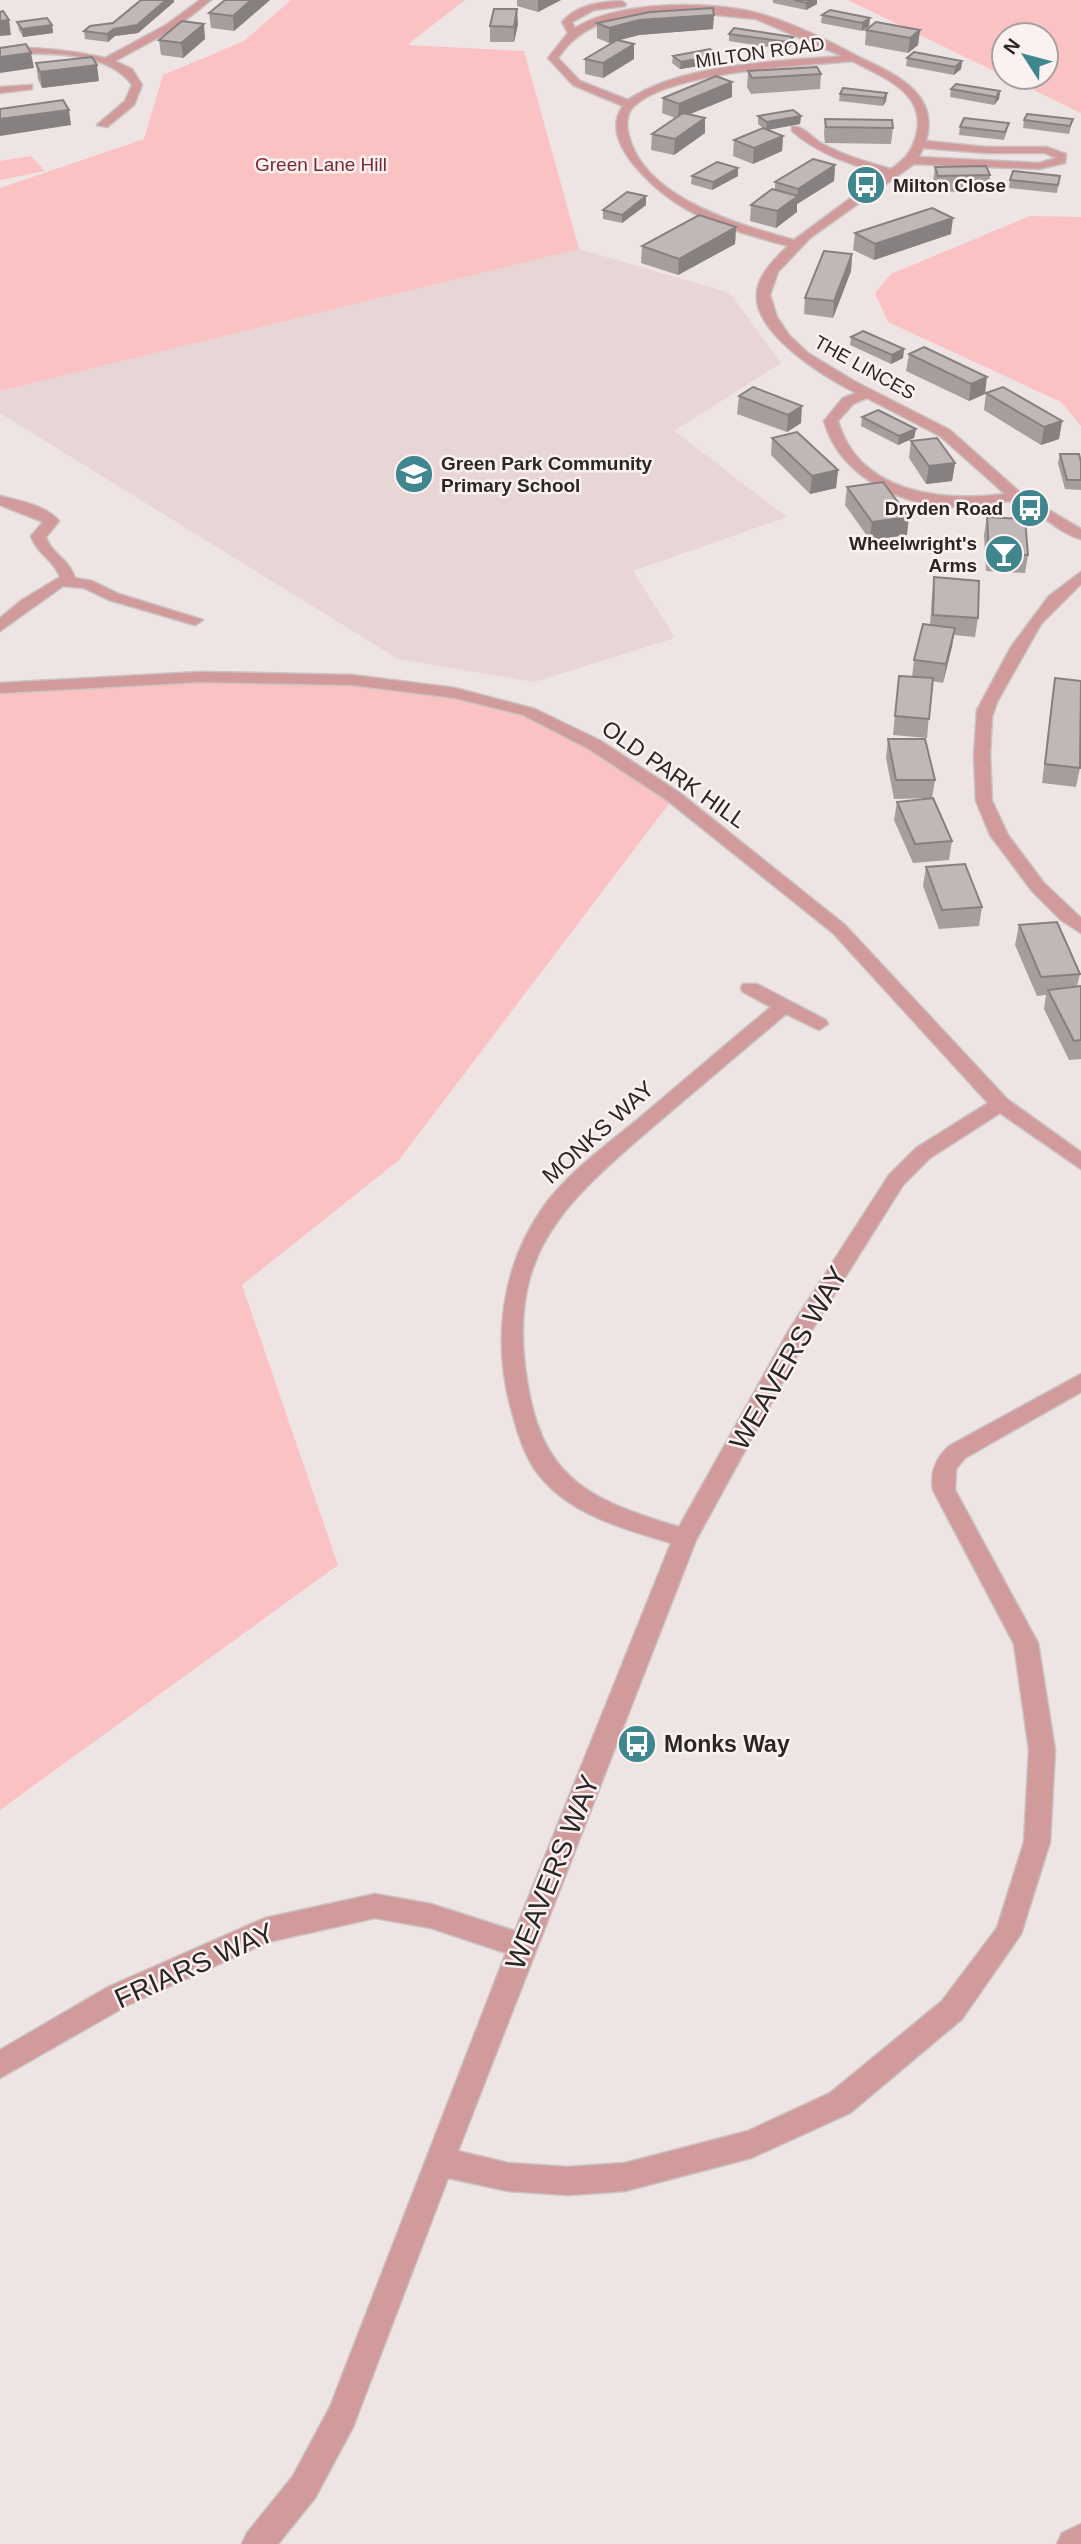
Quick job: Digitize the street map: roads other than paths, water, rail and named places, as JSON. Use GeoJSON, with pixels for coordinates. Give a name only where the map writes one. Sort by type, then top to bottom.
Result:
{"type":"FeatureCollection","features":[{"type":"Feature","properties":{"kind":"street"},"geometry":{"type":"LineString","coordinates":[[109,60],[170,27],[206,0]]}},
{"type":"Feature","properties":{"kind":"street"},"geometry":{"type":"LineString","coordinates":[[795,244],[702,213],[657,185],[625,145],[620,126],[630,104],[586,89],[568,79],[553,58],[561,40],[605,19],[662,9],[719,9],[749,14],[804,31],[891,77],[918,99],[925,122],[920,144],[912,160],[1039,166],[1061,161],[1062,156],[1046,150],[986,150],[920,144]]}},
{"type":"Feature","properties":{"kind":"street"},"geometry":{"type":"LineString","coordinates":[[0,51],[47,51],[109,60],[121,66],[136,86],[135,97],[124,111],[103,125]]}},
{"type":"Feature","properties":{"kind":"street","name":"MILTON ROAD"},"geometry":{"type":"LineString","coordinates":[[630,104],[651,92],[713,73],[853,58]]}},
{"type":"Feature","properties":{"kind":"street"},"geometry":{"type":"LineString","coordinates":[[0,90],[28,87]]}},
{"type":"Feature","properties":{"kind":"street"},"geometry":{"type":"LineString","coordinates":[[796,129],[807,140],[846,159],[892,173]]}},
{"type":"Feature","properties":{"kind":"street","name":"THE LINCES"},"geometry":{"type":"LineString","coordinates":[[912,160],[795,244],[777,262],[764,288],[764,303],[779,334],[797,351],[827,371],[946,433],[1018,497],[1081,536]]}},
{"type":"Feature","properties":{"kind":"street"},"geometry":{"type":"LineString","coordinates":[[870,392],[848,401],[831,421],[835,436],[846,453],[887,487],[906,496],[930,502],[968,504],[1018,497]]}},
{"type":"Feature","properties":{"kind":"street"},"geometry":{"type":"LineString","coordinates":[[0,500],[41,513],[52,521],[38,536],[42,548],[63,565],[69,582]]}},
{"type":"Feature","properties":{"kind":"street"},"geometry":{"type":"LineString","coordinates":[[1081,577],[1053,597],[1024,636],[985,711],[983,753],[983,800],[994,825],[1039,887],[1081,927]]}},
{"type":"Feature","properties":{"kind":"street"},"geometry":{"type":"LineString","coordinates":[[0,626],[27,603],[60,581],[87,584],[114,597],[195,620]]}},
{"type":"Feature","properties":{"kind":"street","name":"OLD PARK HILL"},"geometry":{"type":"LineString","coordinates":[[0,688],[200,677],[352,680],[455,693],[529,712],[595,745],[674,797],[839,929],[1000,1104],[1081,1162]]}},
{"type":"Feature","properties":{"kind":"street"},"geometry":{"type":"LineString","coordinates":[[750,988],[819,1024]]}},
{"type":"Feature","properties":{"kind":"street","name":"MONKS WAY"},"geometry":{"type":"LineString","coordinates":[[685,1538],[623,1519],[586,1502],[554,1478],[538,1455],[517,1398],[512,1336],[519,1284],[528,1250],[554,1208],[591,1169],[785,1006]]}},
{"type":"Feature","properties":{"kind":"street","name":"WEAVERS WAY"},"geometry":{"type":"LineString","coordinates":[[258,2544],[304,2487],[342,2416],[522,1946],[685,1538],[797,1336],[896,1180],[923,1153],[1000,1104]]}},
{"type":"Feature","properties":{"kind":"street"},"geometry":{"type":"LineString","coordinates":[[441,2162],[508,2177],[568,2181],[625,2177],[751,2144],[840,2102],[952,2010],[1007,1934],[1037,1842],[1042,1750],[1026,1643],[950,1501],[942,1478],[949,1459],[957,1452],[1081,1382]]}},
{"type":"Feature","properties":{"kind":"street","name":"FRIARS WAY"},"geometry":{"type":"LineString","coordinates":[[0,2065],[118,1996],[265,1930],[375,1906],[431,1916],[522,1946]]}},
{"type":"Feature","properties":{"kind":"street"},"geometry":{"type":"LineString","coordinates":[[1073,2544],[1081,2540]]}},
{"type":"Feature","properties":{"kind":"place","name":"Milton Close"},"geometry":{"type":"Point","coordinates":[866,185]}},
{"type":"Feature","properties":{"kind":"place","name":"Green Park Community Primary School"},"geometry":{"type":"Point","coordinates":[414,474]}},
{"type":"Feature","properties":{"kind":"place","name":"Dryden Road"},"geometry":{"type":"Point","coordinates":[1030,508]}},
{"type":"Feature","properties":{"kind":"place","name":"Wheelwright's Arms"},"geometry":{"type":"Point","coordinates":[1004,554]}},
{"type":"Feature","properties":{"kind":"place","name":"Monks Way"},"geometry":{"type":"Point","coordinates":[637,1744]}},
{"type":"Feature","properties":{"kind":"park label","name":"Green Lane Hill"},"geometry":{"type":"Point","coordinates":[321,164]}}]}
